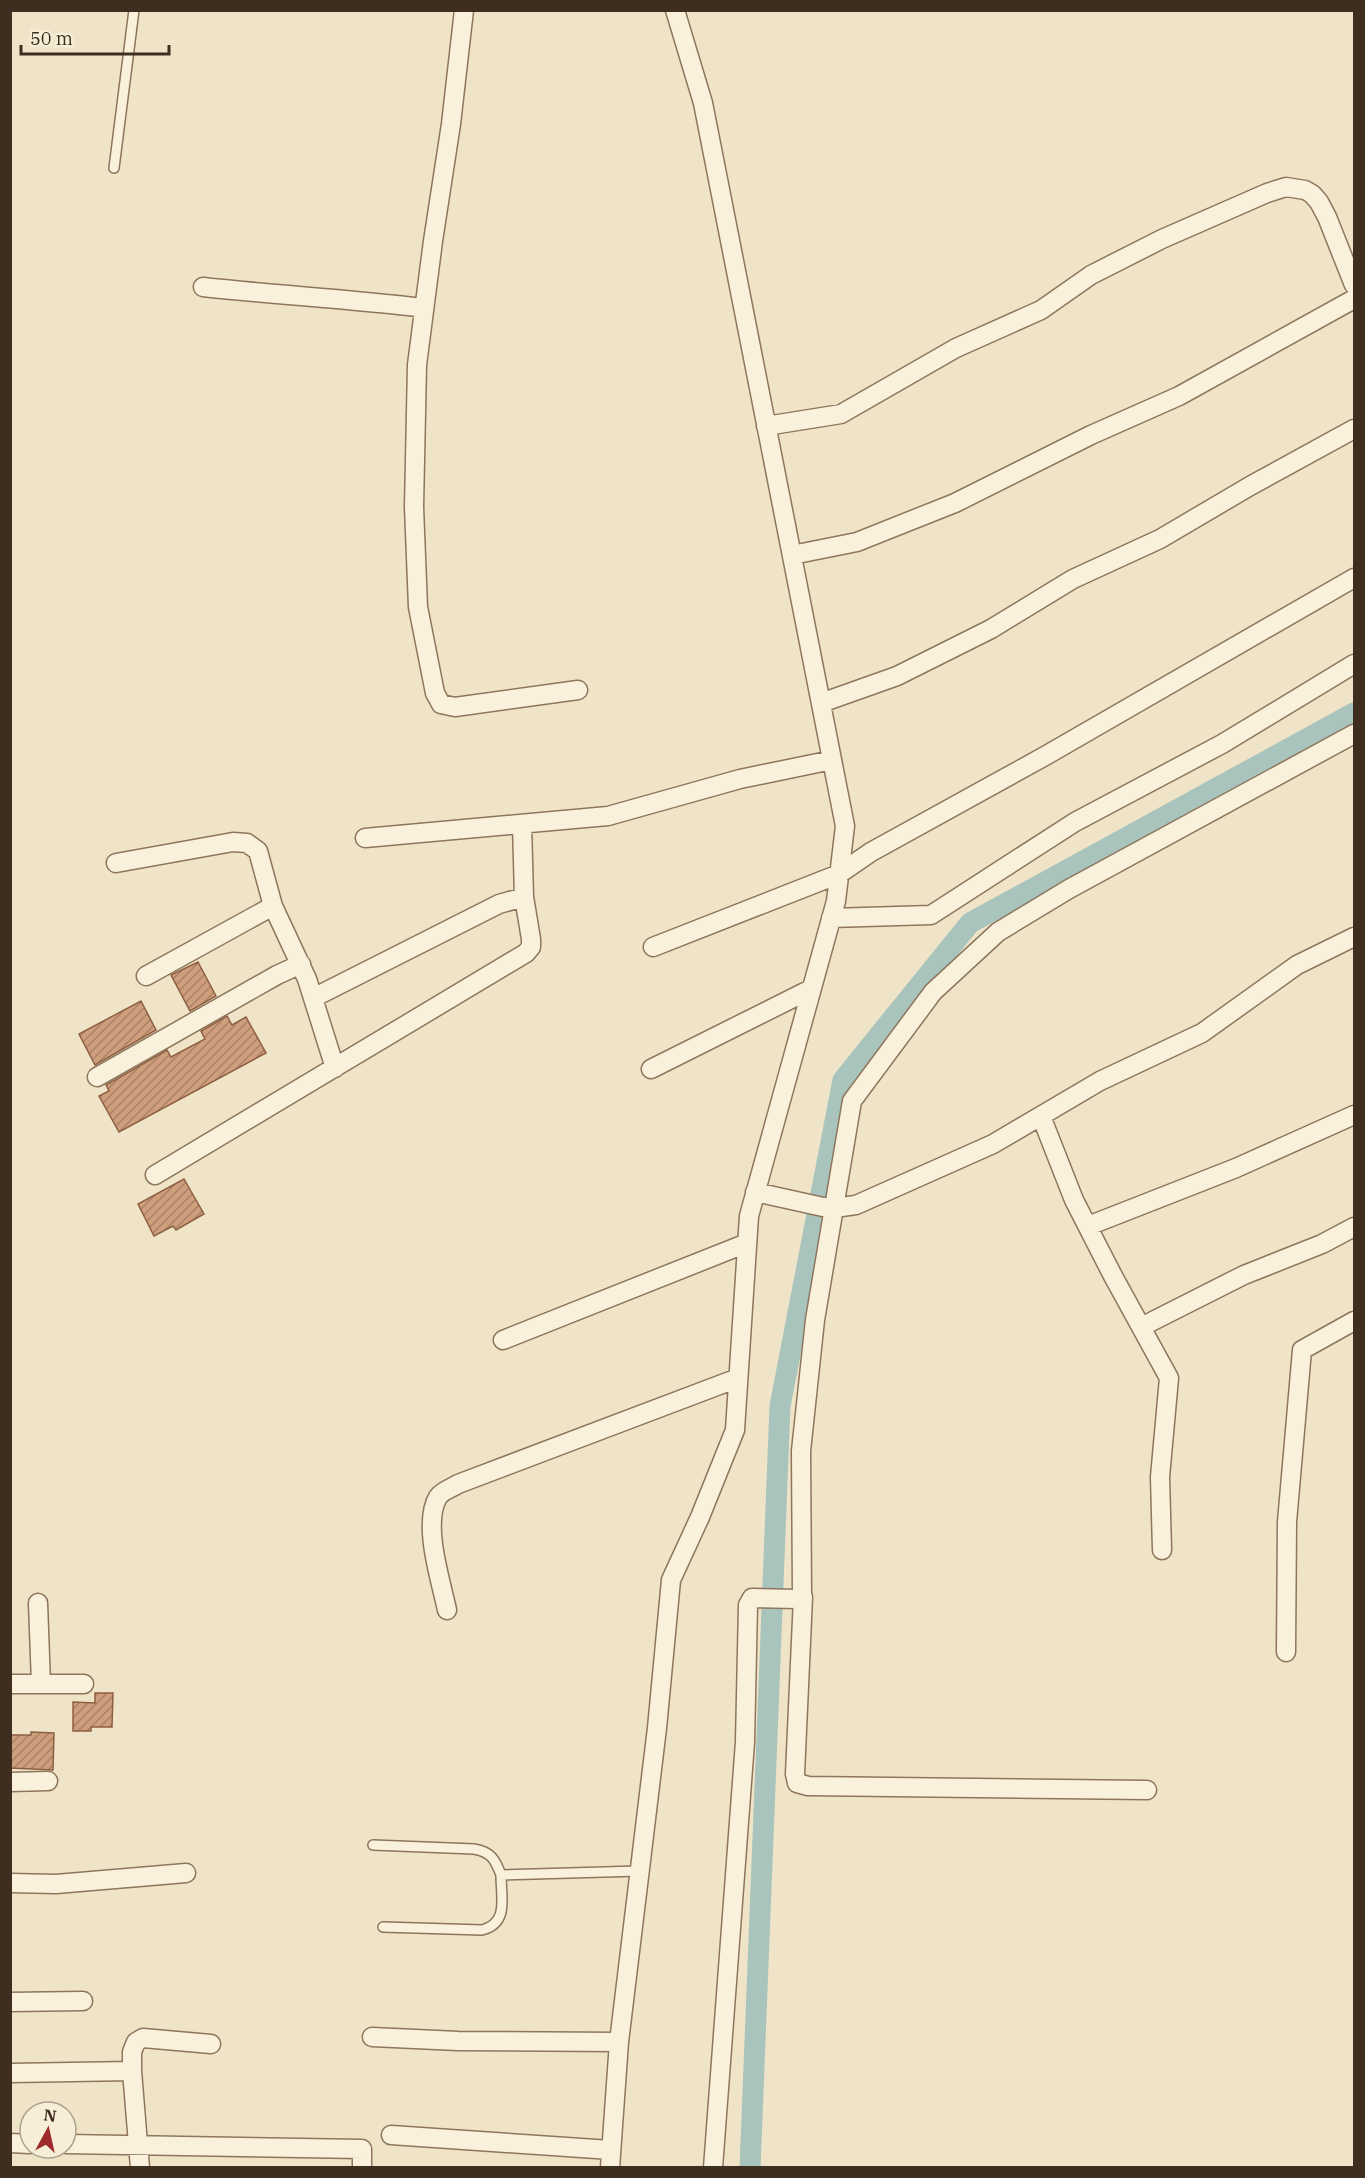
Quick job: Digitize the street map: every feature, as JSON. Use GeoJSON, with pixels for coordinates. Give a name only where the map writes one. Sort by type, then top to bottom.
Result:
{"type":"FeatureCollection","features":[{"type":"Feature","properties":{"kind":"street"},"geometry":{"type":"LineString","coordinates":[[464,10],[451,124],[417,365],[414,507],[418,607],[435,693],[441,704],[455,707],[578,690]]}},
{"type":"Feature","properties":{"kind":"street"},"geometry":{"type":"LineString","coordinates":[[391,2135],[611,2159],[619,2042],[657,1728],[671,1581],[735,1430],[749,1216],[836,900],[845,826],[704,103],[675,10]]}},
{"type":"Feature","properties":{"kind":"street"},"geometry":{"type":"LineString","coordinates":[[766,426],[840,414],[956,348],[1041,310],[1091,275],[1162,239],[1267,193],[1286,187],[1305,190],[1312,194],[1318,202],[1327,217],[1354,285]]}},
{"type":"Feature","properties":{"kind":"street"},"geometry":{"type":"LineString","coordinates":[[203,287],[288,297],[368,301],[424,308]]}},
{"type":"Feature","properties":{"kind":"street"},"geometry":{"type":"LineString","coordinates":[[792,555],[856,542],[955,503],[1091,435],[1179,396],[1354,299]]}},
{"type":"Feature","properties":{"kind":"street"},"geometry":{"type":"LineString","coordinates":[[821,703],[897,676],[991,629],[1073,579],[1160,539],[1354,429]]}},
{"type":"Feature","properties":{"kind":"street"},"geometry":{"type":"LineString","coordinates":[[653,947],[839,874],[871,852],[1045,756],[1354,578]]}},
{"type":"Feature","properties":{"kind":"street"},"geometry":{"type":"LineString","coordinates":[[831,918],[931,915],[1075,822],[1222,744],[1354,664]]}},
{"type":"Feature","properties":{"kind":"street"},"geometry":{"type":"LineString","coordinates":[[792,1598],[801,1451],[815,1320],[822,1206],[852,1101],[933,992],[998,932],[1069,889],[1354,734]]}},
{"type":"Feature","properties":{"kind":"street"},"geometry":{"type":"LineString","coordinates":[[365,838],[608,816],[740,779],[832,760]]}},
{"type":"Feature","properties":{"kind":"street"},"geometry":{"type":"LineString","coordinates":[[155,1175],[526,953],[531,947],[531,939],[524,897],[522,825]]}},
{"type":"Feature","properties":{"kind":"street"},"geometry":{"type":"LineString","coordinates":[[116,863],[233,843],[247,843],[258,851],[273,906],[301,964],[335,1068]]}},
{"type":"Feature","properties":{"kind":"street"},"geometry":{"type":"LineString","coordinates":[[313,998],[499,904],[524,897]]}},
{"type":"Feature","properties":{"kind":"street"},"geometry":{"type":"LineString","coordinates":[[146,976],[273,906]]}},
{"type":"Feature","properties":{"kind":"street"},"geometry":{"type":"LineString","coordinates":[[755,1192],[822,1206],[856,1205],[993,1144],[1100,1081],[1202,1033],[1297,965],[1354,937]]}},
{"type":"Feature","properties":{"kind":"street"},"geometry":{"type":"LineString","coordinates":[[97,1077],[301,964]]}},
{"type":"Feature","properties":{"kind":"street"},"geometry":{"type":"LineString","coordinates":[[651,1069],[811,989]]}},
{"type":"Feature","properties":{"kind":"street"},"geometry":{"type":"LineString","coordinates":[[1088,1226],[1236,1168],[1354,1115]]}},
{"type":"Feature","properties":{"kind":"street"},"geometry":{"type":"LineString","coordinates":[[1041,1116],[1074,1200],[1169,1378],[1160,1477],[1162,1550]]}},
{"type":"Feature","properties":{"kind":"street"},"geometry":{"type":"LineString","coordinates":[[1141,1327],[1244,1275],[1322,1244],[1354,1227]]}},
{"type":"Feature","properties":{"kind":"street"},"geometry":{"type":"LineString","coordinates":[[503,1340],[747,1243]]}},
{"type":"Feature","properties":{"kind":"street"},"geometry":{"type":"LineString","coordinates":[[1286,1652],[1287,1522],[1302,1350],[1354,1321]]}},
{"type":"Feature","properties":{"kind":"street"},"geometry":{"type":"LineString","coordinates":[[447,1610],[432,1545],[433,1509],[439,1495],[458,1484],[738,1378]]}},
{"type":"Feature","properties":{"kind":"street"},"geometry":{"type":"LineString","coordinates":[[713,2168],[746,1742],[748,1605],[752,1598],[803,1597],[795,1774],[797,1783],[808,1786],[1147,1790]]}},
{"type":"Feature","properties":{"kind":"street"},"geometry":{"type":"LineString","coordinates":[[39,1603],[41,1684]]}},
{"type":"Feature","properties":{"kind":"street"},"geometry":{"type":"LineString","coordinates":[[10,1684],[84,1684]]}},
{"type":"Feature","properties":{"kind":"street"},"geometry":{"type":"LineString","coordinates":[[10,1782],[48,1781]]}},
{"type":"Feature","properties":{"kind":"street"},"geometry":{"type":"LineString","coordinates":[[10,1883],[56,1884],[186,1873]]}},
{"type":"Feature","properties":{"kind":"street"},"geometry":{"type":"LineString","coordinates":[[10,2002],[83,2001]]}},
{"type":"Feature","properties":{"kind":"street"},"geometry":{"type":"LineString","coordinates":[[372,2037],[458,2041],[619,2042]]}},
{"type":"Feature","properties":{"kind":"street"},"geometry":{"type":"LineString","coordinates":[[140,2168],[132,2071],[132,2052],[136,2042],[143,2038],[211,2044]]}},
{"type":"Feature","properties":{"kind":"street"},"geometry":{"type":"LineString","coordinates":[[10,2073],[132,2071]]}},
{"type":"Feature","properties":{"kind":"street"},"geometry":{"type":"LineString","coordinates":[[78,2144],[362,2149],[362,2168]]}},
{"type":"Feature","properties":{"kind":"lane"},"geometry":{"type":"LineString","coordinates":[[114,168],[134,10]]}},
{"type":"Feature","properties":{"kind":"lane"},"geometry":{"type":"LineString","coordinates":[[373,1845],[474,1848],[485,1851],[495,1858],[501,1875],[501,1917],[493,1927],[482,1930],[383,1928]]}},
{"type":"Feature","properties":{"kind":"lane"},"geometry":{"type":"LineString","coordinates":[[501,1875],[639,1871]]}},
{"type":"Feature","properties":{"kind":"building"},"geometry":{"type":"Polygon","coordinates":[[[198,962],[216,996],[190,1011],[171,975],[198,962]]]}},
{"type":"Feature","properties":{"kind":"building"},"geometry":{"type":"Polygon","coordinates":[[[141,1001],[156,1030],[95,1065],[79,1034],[141,1001]]]}},
{"type":"Feature","properties":{"kind":"building"},"geometry":{"type":"Polygon","coordinates":[[[227,1016],[232,1025],[246,1017],[266,1053],[119,1132],[99,1096],[109,1091],[106,1085],[167,1050],[171,1057],[205,1039],[201,1031],[227,1016]]]}},
{"type":"Feature","properties":{"kind":"building"},"geometry":{"type":"Polygon","coordinates":[[[184,1179],[204,1214],[176,1230],[173,1226],[154,1236],[138,1204],[184,1179]]]}},
{"type":"Feature","properties":{"kind":"building"},"geometry":{"type":"Polygon","coordinates":[[[95,1693],[113,1693],[112,1727],[91,1727],[91,1731],[73,1731],[73,1702],[95,1703],[95,1693]]]}},
{"type":"Feature","properties":{"kind":"building"},"geometry":{"type":"Polygon","coordinates":[[[31,1732],[54,1733],[53,1770],[10,1768],[10,1735],[31,1735],[31,1732]]]}},
{"type":"Feature","properties":{"kind":"waterway"},"geometry":{"type":"LineString","coordinates":[[750,2168],[780,1406],[843,1080],[970,923],[1354,713]]}}]}
